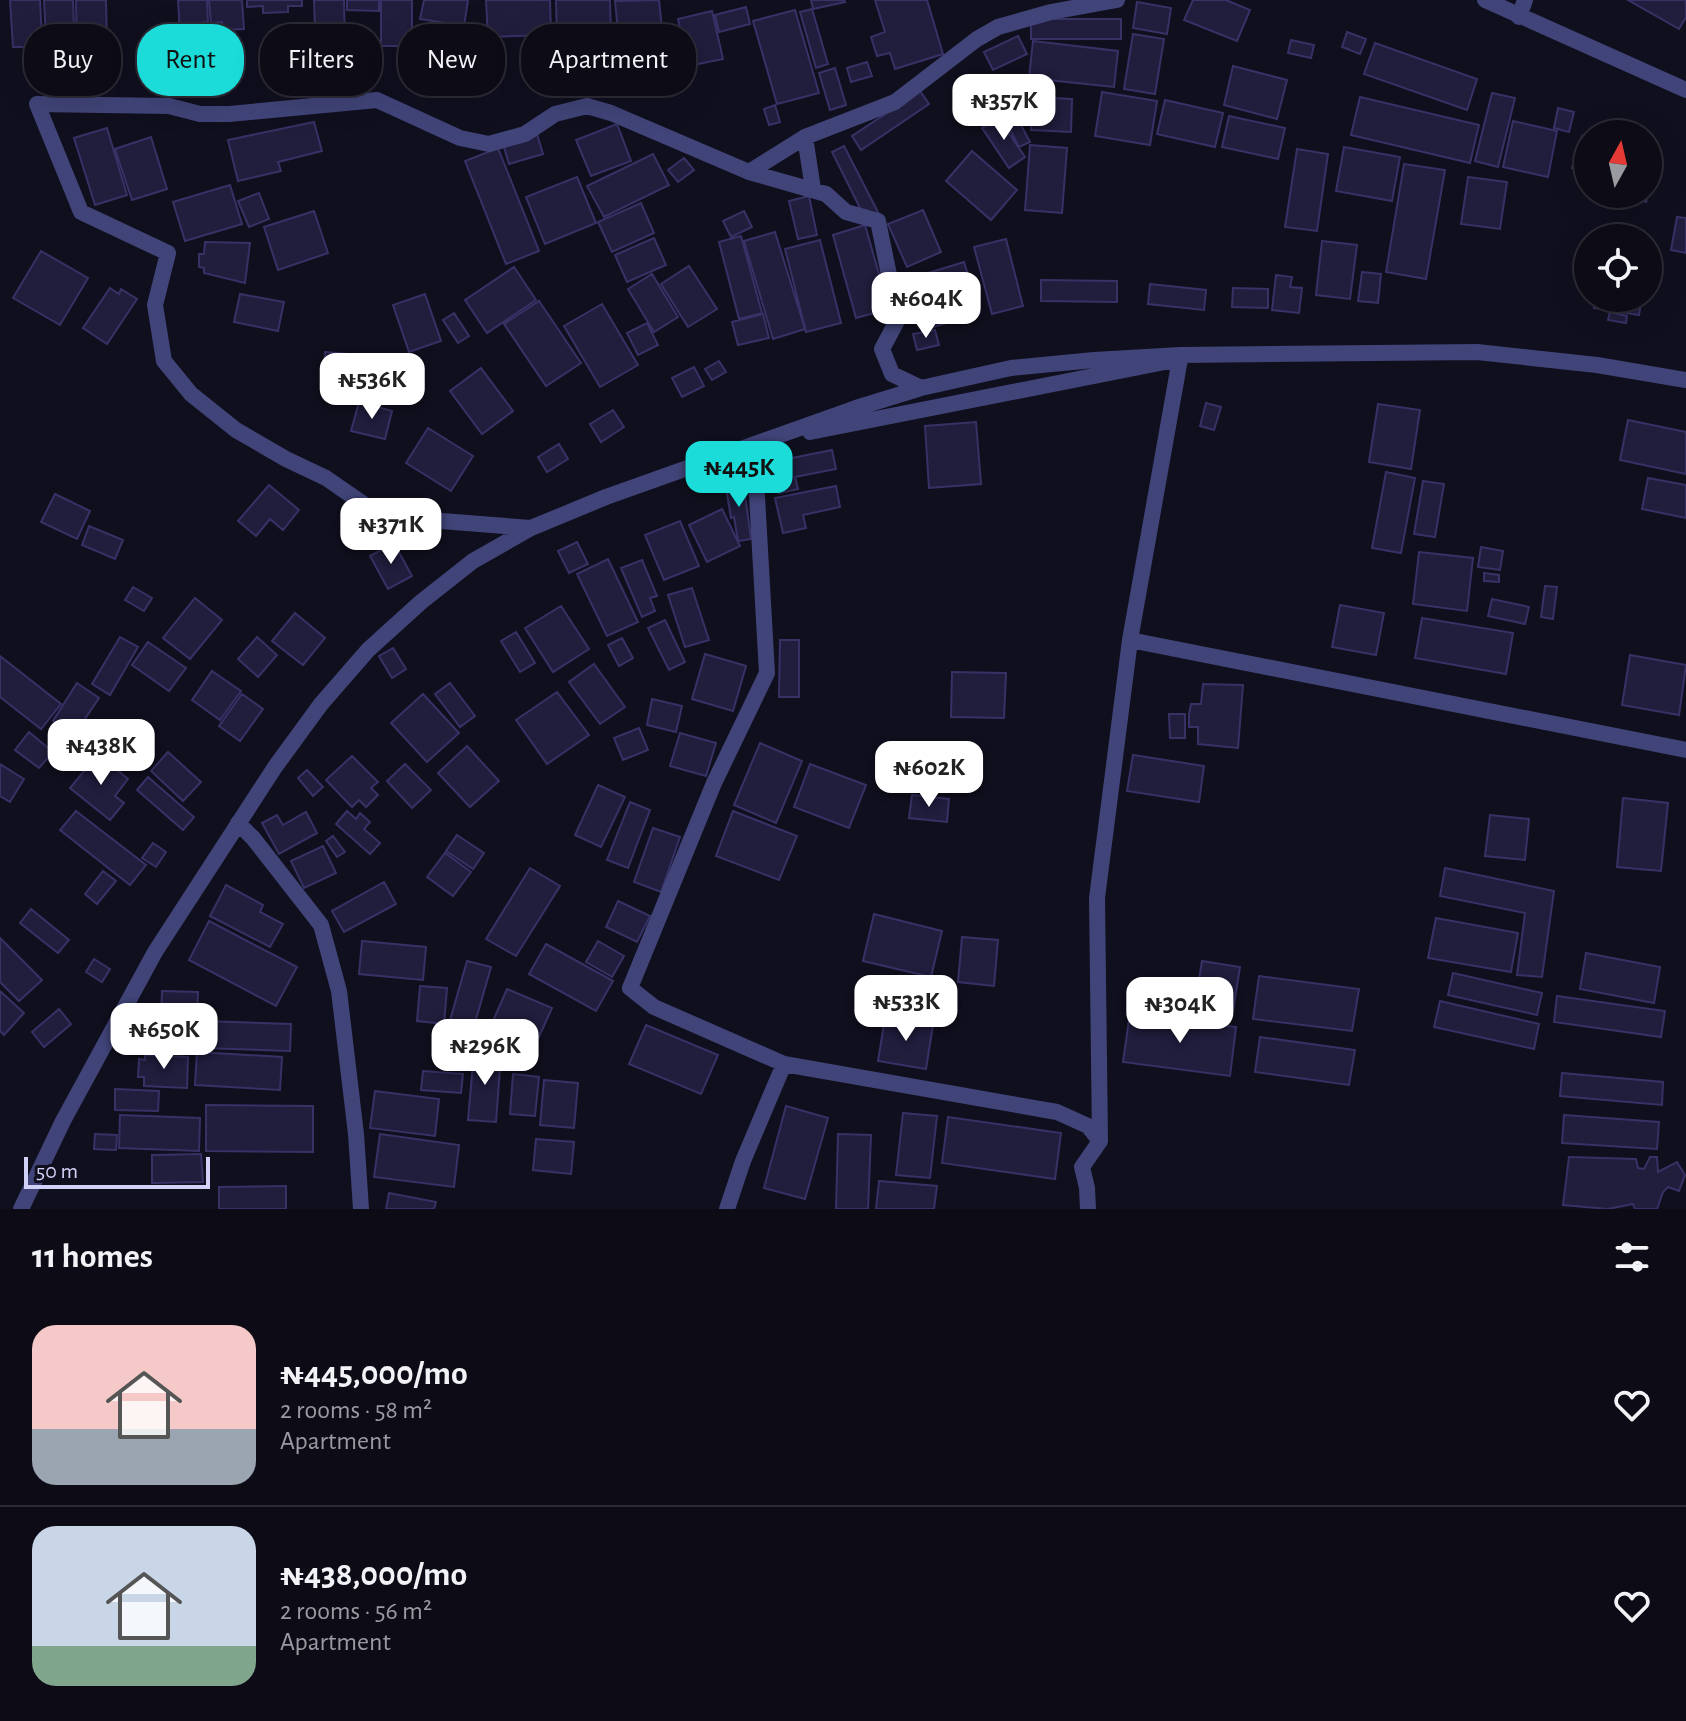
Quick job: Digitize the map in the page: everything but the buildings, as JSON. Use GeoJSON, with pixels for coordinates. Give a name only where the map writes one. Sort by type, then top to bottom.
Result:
{"type":"FeatureCollection","features":[{"type":"Feature","properties":{"kind":"street"},"geometry":{"type":"LineString","coordinates":[[749,172],[805,137],[895,102],[977,39],[998,27],[1051,12],[1117,0]]}},
{"type":"Feature","properties":{"kind":"street"},"geometry":{"type":"LineString","coordinates":[[1485,0],[1686,90]]}},
{"type":"Feature","properties":{"kind":"street"},"geometry":{"type":"LineString","coordinates":[[1519,17],[1525,0]]}},
{"type":"Feature","properties":{"kind":"street"},"geometry":{"type":"LineString","coordinates":[[531,528],[432,519],[391,520],[326,478],[236,430],[191,394],[164,361],[155,305],[168,253],[81,212],[37,104],[169,106],[200,114],[229,114],[377,100],[460,138],[489,144],[525,134],[555,114],[587,106],[611,113],[749,172],[826,194],[846,212],[878,221],[898,319],[882,349],[892,374],[921,388]]}},
{"type":"Feature","properties":{"kind":"street"},"geometry":{"type":"LineString","coordinates":[[805,137],[813,189]]}},
{"type":"Feature","properties":{"kind":"street"},"geometry":{"type":"LineString","coordinates":[[21,1209],[63,1121],[155,952],[275,767],[321,704],[368,650],[421,602],[473,561],[531,528],[606,497],[856,408],[921,388],[1011,368],[1094,360],[1313,352],[1477,352],[1597,365],[1686,380]]}},
{"type":"Feature","properties":{"kind":"street"},"geometry":{"type":"LineString","coordinates":[[754,444],[1180,359],[1130,640],[1097,898],[1100,1141],[1082,1167],[1088,1209]]}},
{"type":"Feature","properties":{"kind":"street"},"geometry":{"type":"LineString","coordinates":[[754,444],[767,673],[714,783],[630,988],[654,1007],[784,1064],[1057,1112],[1088,1126],[1100,1141]]}},
{"type":"Feature","properties":{"kind":"street"},"geometry":{"type":"LineString","coordinates":[[1130,640],[1686,750]]}},
{"type":"Feature","properties":{"kind":"street"},"geometry":{"type":"LineString","coordinates":[[238,823],[321,925],[339,991],[356,1134],[361,1209]]}},
{"type":"Feature","properties":{"kind":"street"},"geometry":{"type":"LineString","coordinates":[[727,1209],[743,1161],[784,1064]]}}]}
